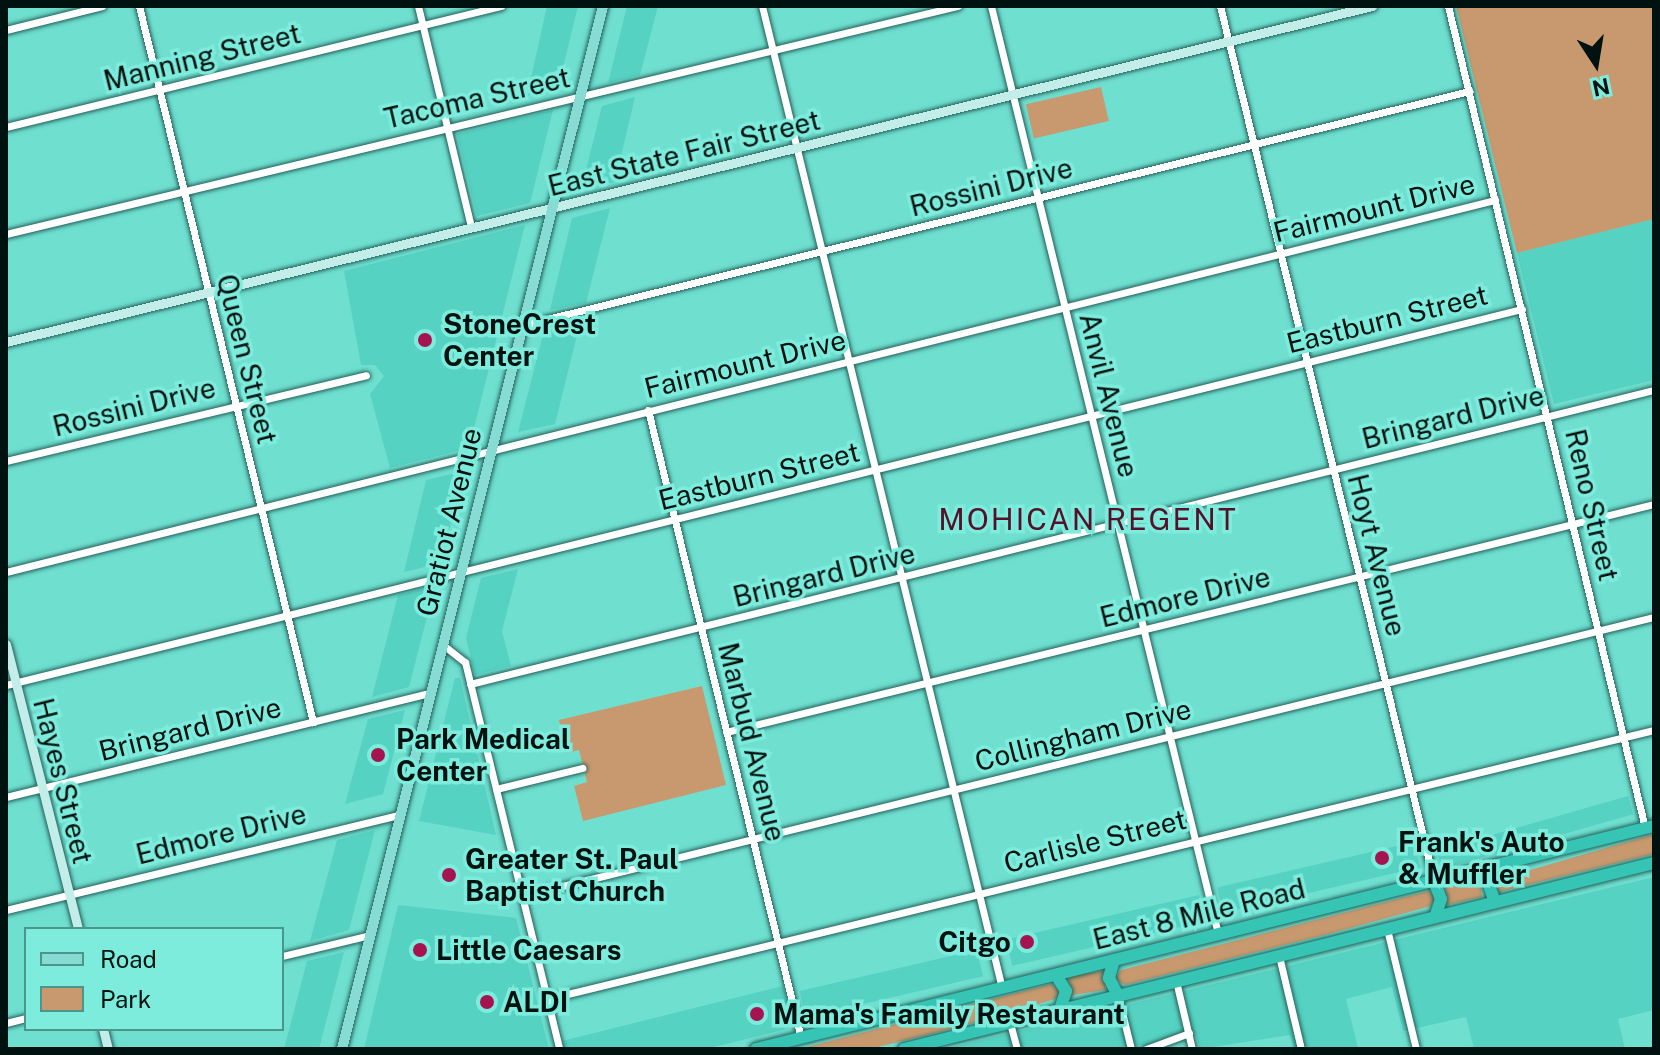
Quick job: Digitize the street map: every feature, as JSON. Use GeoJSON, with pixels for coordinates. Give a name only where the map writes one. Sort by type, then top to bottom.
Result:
{"type":"FeatureCollection","features":[{"type":"Feature","properties":{"kind":"highway","name":"East 8 Mile Road"},"geometry":{"type":"LineString","coordinates":[[756,1049],[1650,827]]}},
{"type":"Feature","properties":{"kind":"highway"},"geometry":{"type":"LineString","coordinates":[[904,1049],[1654,863]]}},
{"type":"Feature","properties":{"kind":"highway"},"geometry":{"type":"LineString","coordinates":[[1483,869],[1495,902]]}},
{"type":"Feature","properties":{"kind":"highway"},"geometry":{"type":"LineString","coordinates":[[1434,881],[1441,899],[1435,917]]}},
{"type":"Feature","properties":{"kind":"highway"},"geometry":{"type":"LineString","coordinates":[[1114,960],[1109,978],[1118,996]]}},
{"type":"Feature","properties":{"kind":"highway"},"geometry":{"type":"LineString","coordinates":[[1056,975],[1066,991],[1060,1010]]}},
{"type":"Feature","properties":{"kind":"main road","name":"Gratiot Avenue"},"geometry":{"type":"LineString","coordinates":[[342,1049],[603,6]]}},
{"type":"Feature","properties":{"kind":"street"},"geometry":{"type":"LineString","coordinates":[[6,30],[102,6]]}},
{"type":"Feature","properties":{"kind":"street","name":"Queen Street"},"geometry":{"type":"LineString","coordinates":[[139,6],[313,722]]}},
{"type":"Feature","properties":{"kind":"street"},"geometry":{"type":"LineString","coordinates":[[418,6],[471,227]]}},
{"type":"Feature","properties":{"kind":"street","name":"Manning Street"},"geometry":{"type":"LineString","coordinates":[[6,127],[501,6]]}},
{"type":"Feature","properties":{"kind":"street"},"geometry":{"type":"LineString","coordinates":[[762,6],[878,469],[1002,988]]}},
{"type":"Feature","properties":{"kind":"street","name":"Tacoma Street"},"geometry":{"type":"LineString","coordinates":[[6,234],[958,6]]}},
{"type":"Feature","properties":{"kind":"street","name":"Anvil Avenue"},"geometry":{"type":"LineString","coordinates":[[991,6],[1218,934]]}},
{"type":"Feature","properties":{"kind":"street","name":"Hoyt Avenue"},"geometry":{"type":"LineString","coordinates":[[1220,6],[1434,881]]}},
{"type":"Feature","properties":{"kind":"street","name":"East State Fair Street"},"geometry":{"type":"LineString","coordinates":[[6,342],[1372,6]]}},
{"type":"Feature","properties":{"kind":"street","name":"Reno Street"},"geometry":{"type":"LineString","coordinates":[[1448,6],[1625,737],[1650,827]]}},
{"type":"Feature","properties":{"kind":"street","name":"Rossini Drive"},"geometry":{"type":"LineString","coordinates":[[523,325],[1469,91]]}},
{"type":"Feature","properties":{"kind":"street","name":"Fairmount Drive"},"geometry":{"type":"LineString","coordinates":[[6,572],[1495,200]]}},
{"type":"Feature","properties":{"kind":"street","name":"Eastburn Street"},"geometry":{"type":"LineString","coordinates":[[11,684],[1522,309]]}},
{"type":"Feature","properties":{"kind":"street","name":"Rossini Drive"},"geometry":{"type":"LineString","coordinates":[[6,461],[366,375]]}},
{"type":"Feature","properties":{"kind":"street","name":"Bringard Drive"},"geometry":{"type":"LineString","coordinates":[[470,684],[1654,390]]}},
{"type":"Feature","properties":{"kind":"street","name":"Marbud Avenue"},"geometry":{"type":"LineString","coordinates":[[648,410],[801,1038]]}},
{"type":"Feature","properties":{"kind":"street","name":"Edmore Drive"},"geometry":{"type":"LineString","coordinates":[[726,732],[1654,504]]}},
{"type":"Feature","properties":{"kind":"street","name":"Collingham Drive"},"geometry":{"type":"LineString","coordinates":[[522,896],[1654,617]]}},
{"type":"Feature","properties":{"kind":"street","name":"Hayes Street"},"geometry":{"type":"LineString","coordinates":[[6,644],[11,684],[42,788],[77,927]]}},
{"type":"Feature","properties":{"kind":"street"},"geometry":{"type":"LineString","coordinates":[[443,645],[460,654],[470,684],[559,1049]]}},
{"type":"Feature","properties":{"kind":"street","name":"Bringard Drive"},"geometry":{"type":"LineString","coordinates":[[6,797],[432,693]]}},
{"type":"Feature","properties":{"kind":"street","name":"Carlisle Street"},"geometry":{"type":"LineString","coordinates":[[547,999],[1194,838],[1654,730]]}},
{"type":"Feature","properties":{"kind":"street"},"geometry":{"type":"LineString","coordinates":[[496,789],[582,768]]}},
{"type":"Feature","properties":{"kind":"street","name":"Edmore Drive"},"geometry":{"type":"LineString","coordinates":[[6,910],[400,815]]}},
{"type":"Feature","properties":{"kind":"street"},"geometry":{"type":"LineString","coordinates":[[1387,929],[1416,1049]]}},
{"type":"Feature","properties":{"kind":"street"},"geometry":{"type":"LineString","coordinates":[[284,956],[370,935]]}},
{"type":"Feature","properties":{"kind":"street"},"geometry":{"type":"LineString","coordinates":[[1279,956],[1301,1049]]}},
{"type":"Feature","properties":{"kind":"street"},"geometry":{"type":"LineString","coordinates":[[1176,981],[1192,1049]]}},
{"type":"Feature","properties":{"kind":"street"},"geometry":{"type":"LineString","coordinates":[[1118,996],[1131,1049]]}},
{"type":"Feature","properties":{"kind":"street"},"geometry":{"type":"LineString","coordinates":[[1010,1023],[1017,1049]]}},
{"type":"Feature","properties":{"kind":"street"},"geometry":{"type":"LineString","coordinates":[[1146,1049],[1189,1033]]}},
{"type":"Feature","properties":{"kind":"shaded area"},"geometry":{"type":"Polygon","coordinates":[[[547,6],[578,6],[558,88],[527,96],[547,6]]]}},
{"type":"Feature","properties":{"kind":"shaded area"},"geometry":{"type":"Polygon","coordinates":[[[627,6],[658,6],[640,75],[608,83],[627,6]]]}},
{"type":"Feature","properties":{"kind":"shaded area"},"geometry":{"type":"Polygon","coordinates":[[[635,97],[615,182],[581,190],[602,106],[635,97]]]}},
{"type":"Feature","properties":{"kind":"shaded area"},"geometry":{"type":"Polygon","coordinates":[[[553,110],[530,203],[477,216],[457,134],[553,110]]]}},
{"type":"Feature","properties":{"kind":"shaded area"},"geometry":{"type":"Polygon","coordinates":[[[610,208],[586,303],[550,310],[572,218],[610,208]]]}},
{"type":"Feature","properties":{"kind":"shaded area"},"geometry":{"type":"Polygon","coordinates":[[[1654,219],[1654,380],[1554,404],[1517,253],[1654,219]]]}},
{"type":"Feature","properties":{"kind":"shaded area","name":"StoneCrest Center"},"geometry":{"type":"Polygon","coordinates":[[[525,225],[469,448],[390,468],[370,394],[384,376],[375,365],[361,365],[344,271],[525,225]]]}},
{"type":"Feature","properties":{"kind":"shaded area"},"geometry":{"type":"Polygon","coordinates":[[[580,323],[555,424],[518,432],[544,331],[580,323]]]}},
{"type":"Feature","properties":{"kind":"shaded area"},"geometry":{"type":"Polygon","coordinates":[[[464,471],[441,563],[404,572],[426,480],[464,471]]]}},
{"type":"Feature","properties":{"kind":"shaded area"},"geometry":{"type":"Polygon","coordinates":[[[518,569],[502,631],[511,666],[475,675],[466,638],[481,578],[518,569]]]}},
{"type":"Feature","properties":{"kind":"shaded area"},"geometry":{"type":"Polygon","coordinates":[[[435,586],[409,687],[372,697],[398,595],[435,586]]]}},
{"type":"Feature","properties":{"kind":"shaded area"},"geometry":{"type":"Polygon","coordinates":[[[455,678],[460,678],[496,835],[419,821],[455,678]]]}},
{"type":"Feature","properties":{"kind":"shaded area"},"geometry":{"type":"Polygon","coordinates":[[[405,710],[383,794],[345,804],[368,719],[405,710]]]}},
{"type":"Feature","properties":{"kind":"shaded area"},"geometry":{"type":"Polygon","coordinates":[[[1628,796],[1633,814],[1442,869],[1437,851],[1628,796]]]}},
{"type":"Feature","properties":{"kind":"shaded area"},"geometry":{"type":"Polygon","coordinates":[[[375,830],[349,930],[310,941],[337,840],[375,830]]]}},
{"type":"Feature","properties":{"kind":"shaded area"},"geometry":{"type":"Polygon","coordinates":[[[1414,842],[1420,867],[1223,913],[1217,887],[1414,842]]]}},
{"type":"Feature","properties":{"kind":"shaded area"},"geometry":{"type":"Polygon","coordinates":[[[1654,877],[1654,1010],[1618,1019],[1625,1049],[1474,1049],[1466,1017],[1403,1031],[1392,987],[1346,999],[1358,1048],[1352,1049],[1294,1049],[1290,1035],[1200,1049],[1196,1035],[1139,1049],[945,1049],[1654,877]]]}},
{"type":"Feature","properties":{"kind":"shaded area"},"geometry":{"type":"Polygon","coordinates":[[[1199,895],[1205,921],[1012,966],[1006,940],[1199,895]]]}},
{"type":"Feature","properties":{"kind":"shaded area"},"geometry":{"type":"Polygon","coordinates":[[[398,905],[516,918],[549,1049],[364,1049],[398,905]]]}},
{"type":"Feature","properties":{"kind":"shaded area"},"geometry":{"type":"Polygon","coordinates":[[[977,950],[983,976],[806,1017],[800,991],[977,950]]]}},
{"type":"Feature","properties":{"kind":"shaded area"},"geometry":{"type":"Polygon","coordinates":[[[344,952],[319,1049],[284,1049],[307,961],[344,952]]]}},
{"type":"Feature","properties":{"kind":"shaded area"},"geometry":{"type":"Polygon","coordinates":[[[783,986],[793,1023],[787,1029],[706,1049],[564,1049],[562,1041],[783,986]]]}},
{"type":"Feature","properties":{"kind":"green space"},"geometry":{"type":"Polygon","coordinates":[[[1456,6],[1654,6],[1654,219],[1517,253],[1456,6]]]}},
{"type":"Feature","properties":{"kind":"green space"},"geometry":{"type":"Polygon","coordinates":[[[1101,87],[1109,121],[1034,138],[1026,104],[1101,87]]]}},
{"type":"Feature","properties":{"kind":"green space"},"geometry":{"type":"Polygon","coordinates":[[[702,686],[726,785],[583,821],[574,786],[587,782],[579,750],[566,753],[559,720],[702,686]]]}},
{"type":"Feature","properties":{"kind":"green space"},"geometry":{"type":"Polygon","coordinates":[[[1654,834],[1654,854],[1499,892],[1492,881],[1654,834]]]}},
{"type":"Feature","properties":{"kind":"green space"},"geometry":{"type":"Polygon","coordinates":[[[1480,878],[1482,897],[1447,905],[1445,887],[1480,878]]]}},
{"type":"Feature","properties":{"kind":"green space"},"geometry":{"type":"Polygon","coordinates":[[[1428,891],[1436,896],[1431,906],[1125,985],[1115,979],[1121,970],[1428,891]]]}},
{"type":"Feature","properties":{"kind":"green space"},"geometry":{"type":"Polygon","coordinates":[[[1103,971],[1106,990],[1071,995],[1068,976],[1103,971]]]}},
{"type":"Feature","properties":{"kind":"green space"},"geometry":{"type":"Polygon","coordinates":[[[1051,984],[1061,991],[1055,999],[951,1029],[870,1049],[799,1049],[1051,984]]]}},
{"type":"Feature","properties":{"kind":"place","name":"StoneCrest Center"},"geometry":{"type":"Point","coordinates":[425,340]}},
{"type":"Feature","properties":{"kind":"place","name":"Park Medical Center"},"geometry":{"type":"Point","coordinates":[378,755]}},
{"type":"Feature","properties":{"kind":"place","name":"Frank's Auto & Muffler"},"geometry":{"type":"Point","coordinates":[1382,858]}},
{"type":"Feature","properties":{"kind":"place","name":"Greater St. Paul Baptist Church"},"geometry":{"type":"Point","coordinates":[449,875]}},
{"type":"Feature","properties":{"kind":"place","name":"Citgo"},"geometry":{"type":"Point","coordinates":[1027,942]}},
{"type":"Feature","properties":{"kind":"place","name":"Little Caesars"},"geometry":{"type":"Point","coordinates":[420,950]}},
{"type":"Feature","properties":{"kind":"place","name":"ALDI"},"geometry":{"type":"Point","coordinates":[487,1002]}},
{"type":"Feature","properties":{"kind":"place","name":"Mama's Family Restaurant"},"geometry":{"type":"Point","coordinates":[757,1014]}},
{"type":"Feature","properties":{"kind":"district","name":"MOHICAN REGENT"},"geometry":{"type":"Point","coordinates":[1088,519]}}]}
